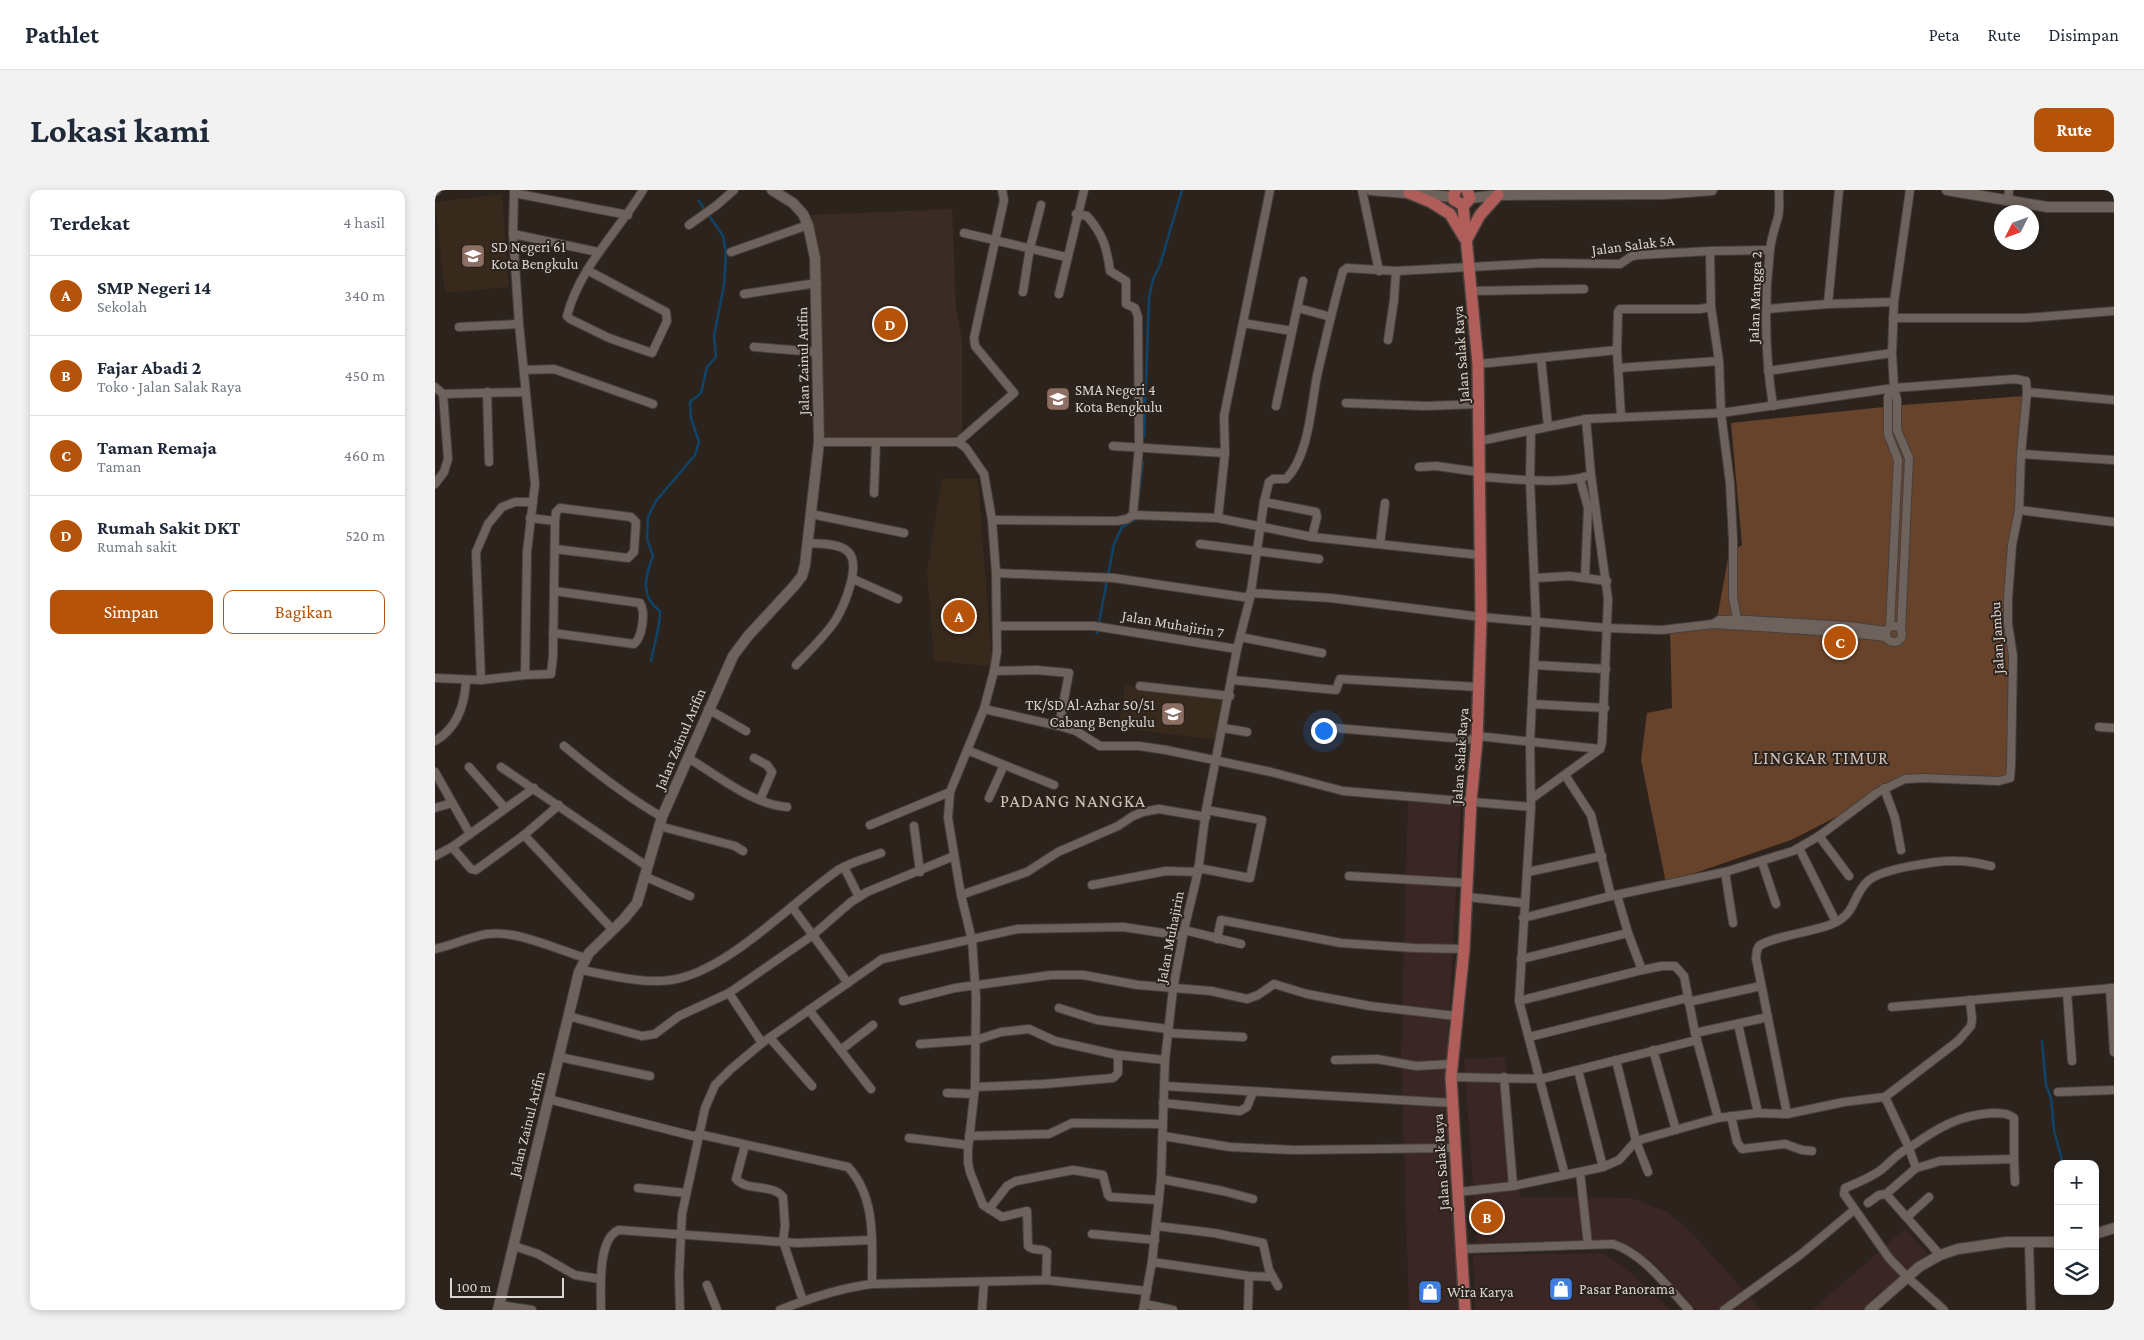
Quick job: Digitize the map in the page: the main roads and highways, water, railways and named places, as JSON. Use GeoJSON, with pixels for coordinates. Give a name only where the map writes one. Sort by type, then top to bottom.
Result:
{"type":"FeatureCollection","features":[{"type":"Feature","properties":{"kind":"main road"},"geometry":{"type":"LineString","coordinates":[[1415,192],[1449,214],[1467,241],[1480,215],[1497,194]]}},
{"type":"Feature","properties":{"kind":"main road"},"geometry":{"type":"LineString","coordinates":[[1455,193],[1456,203],[1466,197]]}},
{"type":"Feature","properties":{"kind":"main road","name":"Jalan Salak Raya"},"geometry":{"type":"LineString","coordinates":[[1465,1310],[1451,1078],[1464,949],[1471,801],[1477,738],[1481,617],[1478,364],[1467,241],[1466,197]]}},
{"type":"Feature","properties":{"kind":"waterway"},"geometry":{"type":"LineString","coordinates":[[1144,437],[1149,298],[1153,279],[1160,265],[1182,190]]}},
{"type":"Feature","properties":{"kind":"waterway"},"geometry":{"type":"LineString","coordinates":[[651,661],[660,611],[649,599],[646,586],[646,578],[653,556],[647,539],[648,517],[656,501],[695,455],[699,442],[691,418],[690,402],[701,393],[707,367],[716,357],[714,336],[724,285],[726,253],[723,236],[699,201]]}},
{"type":"Feature","properties":{"kind":"waterway"},"geometry":{"type":"LineString","coordinates":[[1138,500],[1143,462]]}},
{"type":"Feature","properties":{"kind":"waterway"},"geometry":{"type":"LineString","coordinates":[[1097,633],[1114,544],[1122,527],[1136,519],[1136,516]]}},
{"type":"Feature","properties":{"kind":"waterway"},"geometry":{"type":"LineString","coordinates":[[2042,1041],[2046,1085],[2051,1098],[2054,1130],[2062,1160]]}},
{"type":"Feature","properties":{"kind":"place","name":"SD Negeri 61 Kota Bengkulu"},"geometry":{"type":"Point","coordinates":[473,256]}},
{"type":"Feature","properties":{"kind":"place","name":"Rumah Sakit DKT"},"geometry":{"type":"Point","coordinates":[890,324]}},
{"type":"Feature","properties":{"kind":"place","name":"SMA Negeri 4 Kota Bengkulu"},"geometry":{"type":"Point","coordinates":[1058,399]}},
{"type":"Feature","properties":{"kind":"place","name":"SMP Negeri 14"},"geometry":{"type":"Point","coordinates":[959,616]}},
{"type":"Feature","properties":{"kind":"place","name":"Taman Remaja"},"geometry":{"type":"Point","coordinates":[1840,642]}},
{"type":"Feature","properties":{"kind":"place","name":"TK/SD Al-Azhar 50/51 Cabang Bengkulu"},"geometry":{"type":"Point","coordinates":[1173,714]}},
{"type":"Feature","properties":{"kind":"place","name":"Fajar Abadi 2"},"geometry":{"type":"Point","coordinates":[1487,1217]}},
{"type":"Feature","properties":{"kind":"place","name":"Pasar Panorama"},"geometry":{"type":"Point","coordinates":[1561,1289]}},
{"type":"Feature","properties":{"kind":"place","name":"Wira Karya"},"geometry":{"type":"Point","coordinates":[1430,1292]}},
{"type":"Feature","properties":{"kind":"district","name":"LINGKAR TIMUR"},"geometry":{"type":"Point","coordinates":[1821,758]}},
{"type":"Feature","properties":{"kind":"district","name":"PADANG NANGKA"},"geometry":{"type":"Point","coordinates":[1073,801]}}]}
